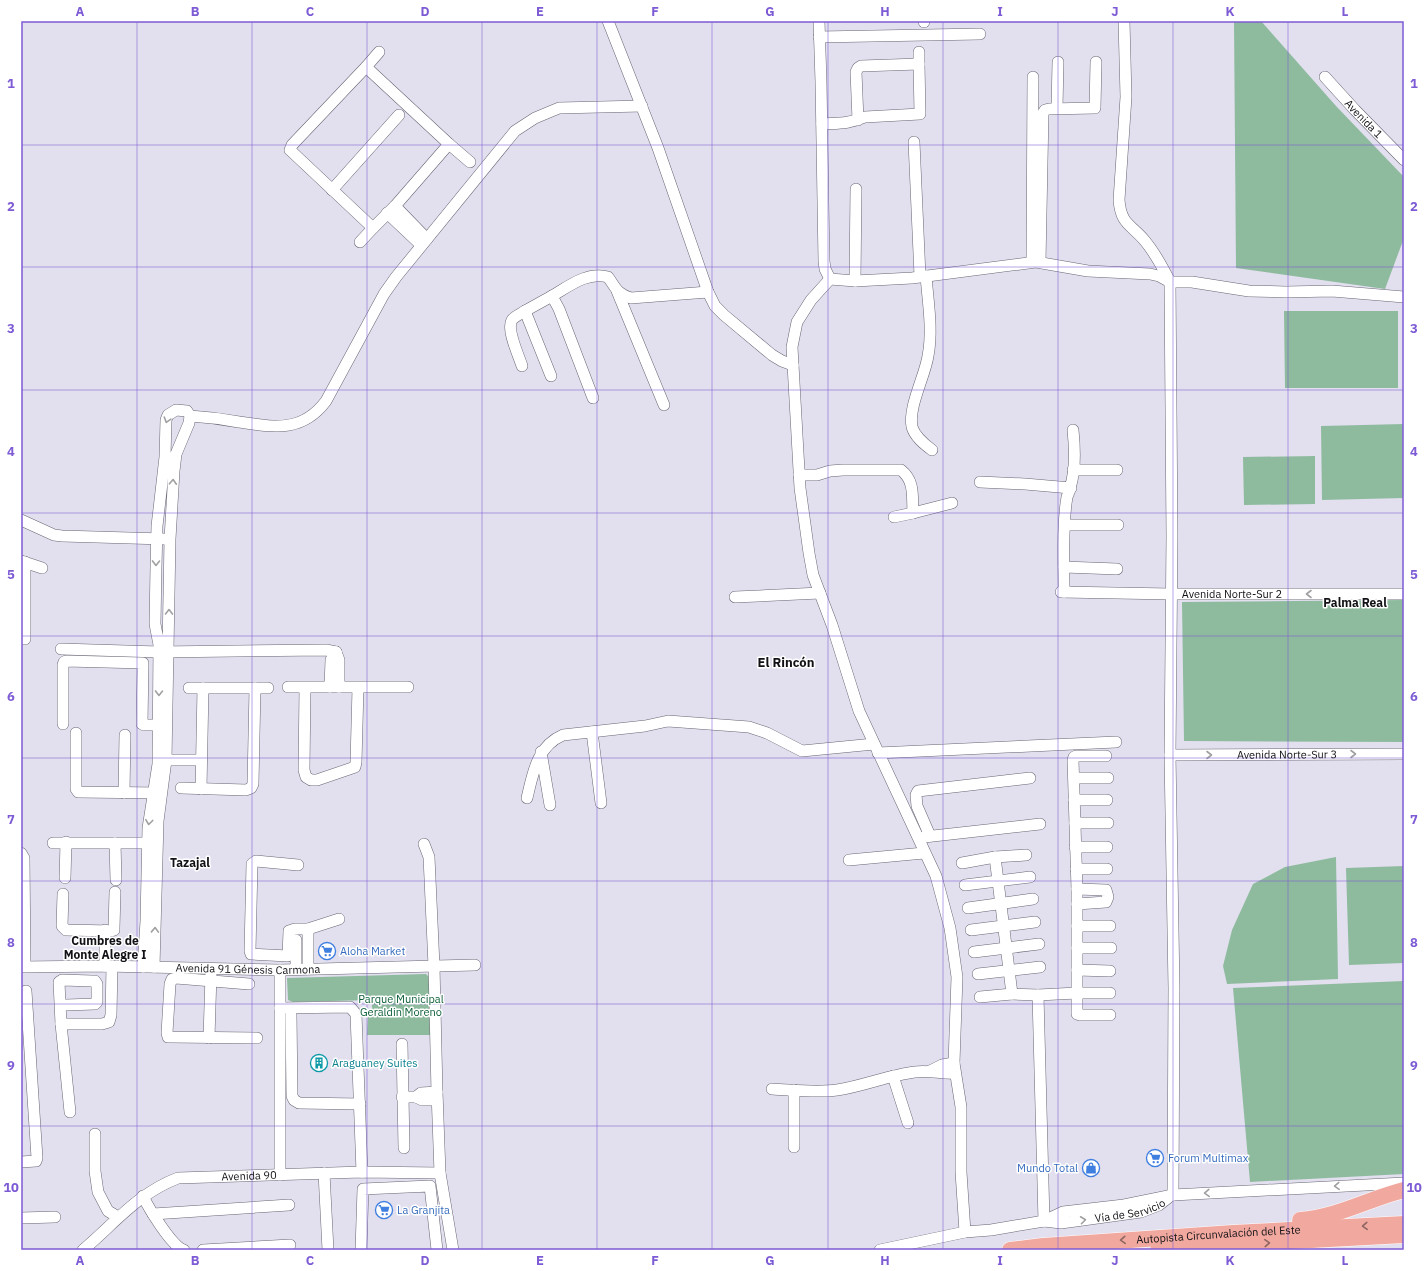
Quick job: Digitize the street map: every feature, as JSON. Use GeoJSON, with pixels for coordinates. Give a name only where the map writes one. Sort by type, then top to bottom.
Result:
{"type":"FeatureCollection","features":[{"type":"Feature","properties":{"kind":"highway"},"geometry":{"type":"LineString","coordinates":[[1228,1233],[1285,1221],[1315,1219],[1345,1211],[1371,1200],[1404,1190]]}},
{"type":"Feature","properties":{"kind":"highway","name":"Autopista Circunvalación del Este"},"geometry":{"type":"LineString","coordinates":[[1010,1250],[1043,1246],[1228,1233],[1404,1224]]}},
{"type":"Feature","properties":{"kind":"highway","name":"Autopista Circunvalación del Este"},"geometry":{"type":"LineString","coordinates":[[1158,1250],[1404,1235]]}},
{"type":"Feature","properties":{"kind":"street"},"geometry":{"type":"LineString","coordinates":[[608,21],[642,106],[708,292],[715,306],[772,355],[793,365]]}},
{"type":"Feature","properties":{"kind":"street"},"geometry":{"type":"LineString","coordinates":[[819,21],[824,264],[830,279]]}},
{"type":"Feature","properties":{"kind":"street"},"geometry":{"type":"LineString","coordinates":[[1124,21],[1126,96],[1119,200],[1120,211],[1123,219],[1151,248],[1170,282],[1170,755],[1174,988],[1173,1195]]}},
{"type":"Feature","properties":{"kind":"street"},"geometry":{"type":"LineString","coordinates":[[819,37],[980,34]]}},
{"type":"Feature","properties":{"kind":"street"},"geometry":{"type":"LineString","coordinates":[[373,228],[290,150],[292,146],[379,52]]}},
{"type":"Feature","properties":{"kind":"street"},"geometry":{"type":"LineString","coordinates":[[822,124],[852,122],[865,117],[920,119],[919,52]]}},
{"type":"Feature","properties":{"kind":"street"},"geometry":{"type":"LineString","coordinates":[[1057,108],[1058,62]]}},
{"type":"Feature","properties":{"kind":"street"},"geometry":{"type":"LineString","coordinates":[[1036,262],[1043,114],[1045,110],[1057,108],[1095,113],[1096,62]]}},
{"type":"Feature","properties":{"kind":"street"},"geometry":{"type":"LineString","coordinates":[[858,120],[856,72],[858,68],[861,66],[919,64]]}},
{"type":"Feature","properties":{"kind":"street"},"geometry":{"type":"LineString","coordinates":[[366,67],[470,162]]}},
{"type":"Feature","properties":{"kind":"street","name":"Avenida 1"},"geometry":{"type":"LineString","coordinates":[[1325,76],[1355,110],[1404,160]]}},
{"type":"Feature","properties":{"kind":"street"},"geometry":{"type":"LineString","coordinates":[[1033,77],[1036,262]]}},
{"type":"Feature","properties":{"kind":"street"},"geometry":{"type":"LineString","coordinates":[[190,416],[276,427],[295,424],[313,415],[322,407],[328,398],[384,294],[396,277],[513,133],[535,118],[560,108],[642,106]]}},
{"type":"Feature","properties":{"kind":"street"},"geometry":{"type":"LineString","coordinates":[[332,190],[399,115]]}},
{"type":"Feature","properties":{"kind":"street"},"geometry":{"type":"LineString","coordinates":[[914,142],[923,276],[929,324],[929,354],[915,404],[912,424],[913,430],[922,443],[932,450]]}},
{"type":"Feature","properties":{"kind":"street"},"geometry":{"type":"LineString","coordinates":[[360,242],[391,210],[449,144]]}},
{"type":"Feature","properties":{"kind":"street"},"geometry":{"type":"LineString","coordinates":[[855,282],[856,189]]}},
{"type":"Feature","properties":{"kind":"street"},"geometry":{"type":"LineString","coordinates":[[391,210],[424,242]]}},
{"type":"Feature","properties":{"kind":"street"},"geometry":{"type":"LineString","coordinates":[[830,279],[855,282],[923,276],[1036,262],[1088,271],[1150,274],[1159,276],[1170,282],[1192,282],[1255,291],[1336,291],[1404,297]]}},
{"type":"Feature","properties":{"kind":"street"},"geometry":{"type":"LineString","coordinates":[[522,366],[511,333],[510,325],[512,320],[516,316],[570,284],[592,276],[603,275],[608,277],[617,291],[664,405]]}},
{"type":"Feature","properties":{"kind":"street"},"geometry":{"type":"LineString","coordinates":[[830,279],[810,300],[797,322],[792,347],[799,476],[809,553],[813,575],[838,641],[859,711],[936,876],[950,928],[957,977],[955,1068],[961,1107],[961,1172],[965,1232]]}},
{"type":"Feature","properties":{"kind":"street"},"geometry":{"type":"LineString","coordinates":[[617,291],[624,296],[633,298],[708,292]]}},
{"type":"Feature","properties":{"kind":"street"},"geometry":{"type":"LineString","coordinates":[[552,296],[559,309],[594,398]]}},
{"type":"Feature","properties":{"kind":"street"},"geometry":{"type":"LineString","coordinates":[[626,315],[628,303],[633,298]]}},
{"type":"Feature","properties":{"kind":"street"},"geometry":{"type":"LineString","coordinates":[[525,311],[551,376]]}},
{"type":"Feature","properties":{"kind":"street"},"geometry":{"type":"LineString","coordinates":[[154,967],[158,764],[162,725],[164,651],[174,471],[176,454],[189,423],[190,416],[187,411],[176,410],[168,414],[166,420],[165,457],[157,538],[155,624],[159,645],[164,651]]}},
{"type":"Feature","properties":{"kind":"street"},"geometry":{"type":"LineString","coordinates":[[1073,430],[1075,447],[1071,488],[1072,497],[1068,525],[1068,568],[1117,569]]}},
{"type":"Feature","properties":{"kind":"street"},"geometry":{"type":"LineString","coordinates":[[799,476],[817,475],[830,471],[843,470],[900,470],[910,480],[912,487],[913,513]]}},
{"type":"Feature","properties":{"kind":"street"},"geometry":{"type":"LineString","coordinates":[[1073,470],[1118,470]]}},
{"type":"Feature","properties":{"kind":"street"},"geometry":{"type":"LineString","coordinates":[[980,482],[1071,488]]}},
{"type":"Feature","properties":{"kind":"street"},"geometry":{"type":"LineString","coordinates":[[894,517],[952,503]]}},
{"type":"Feature","properties":{"kind":"street"},"geometry":{"type":"LineString","coordinates":[[21,520],[54,535],[170,539]]}},
{"type":"Feature","properties":{"kind":"street"},"geometry":{"type":"LineString","coordinates":[[1068,525],[1118,525]]}},
{"type":"Feature","properties":{"kind":"street"},"geometry":{"type":"LineString","coordinates":[[25,639],[23,562],[42,568]]}},
{"type":"Feature","properties":{"kind":"street","name":"Avenida Norte-Sur 2"},"geometry":{"type":"LineString","coordinates":[[1068,568],[1066,592],[1171,594],[1404,594]]}},
{"type":"Feature","properties":{"kind":"street"},"geometry":{"type":"LineString","coordinates":[[734,597],[820,593]]}},
{"type":"Feature","properties":{"kind":"street"},"geometry":{"type":"LineString","coordinates":[[61,649],[164,651],[326,650],[336,652],[339,660],[334,687]]}},
{"type":"Feature","properties":{"kind":"street"},"geometry":{"type":"LineString","coordinates":[[63,724],[63,665],[66,661],[74,661],[143,663],[142,724],[162,725]]}},
{"type":"Feature","properties":{"kind":"street"},"geometry":{"type":"LineString","coordinates":[[288,688],[408,686]]}},
{"type":"Feature","properties":{"kind":"street"},"geometry":{"type":"LineString","coordinates":[[189,688],[268,688]]}},
{"type":"Feature","properties":{"kind":"street"},"geometry":{"type":"LineString","coordinates":[[202,789],[201,757],[203,688]]}},
{"type":"Feature","properties":{"kind":"street"},"geometry":{"type":"LineString","coordinates":[[181,788],[246,790],[251,788],[253,784],[255,688]]}},
{"type":"Feature","properties":{"kind":"street"},"geometry":{"type":"LineString","coordinates":[[305,688],[304,770],[306,777],[311,780],[317,780],[355,767],[358,688]]}},
{"type":"Feature","properties":{"kind":"street"},"geometry":{"type":"LineString","coordinates":[[526,798],[536,763],[541,752],[555,738],[563,735],[645,726],[668,721],[749,727],[767,733],[802,751],[1116,742]]}},
{"type":"Feature","properties":{"kind":"street"},"geometry":{"type":"LineString","coordinates":[[142,967],[146,922],[149,819],[158,793],[166,756],[162,725]]}},
{"type":"Feature","properties":{"kind":"street"},"geometry":{"type":"LineString","coordinates":[[592,732],[601,803]]}},
{"type":"Feature","properties":{"kind":"street"},"geometry":{"type":"LineString","coordinates":[[76,733],[76,789],[78,792],[158,793]]}},
{"type":"Feature","properties":{"kind":"street"},"geometry":{"type":"LineString","coordinates":[[124,735],[124,793]]}},
{"type":"Feature","properties":{"kind":"street"},"geometry":{"type":"LineString","coordinates":[[541,752],[550,805]]}},
{"type":"Feature","properties":{"kind":"street","name":"Avenida Norte-Sur 3"},"geometry":{"type":"LineString","coordinates":[[1170,755],[1404,754]]}},
{"type":"Feature","properties":{"kind":"street"},"geometry":{"type":"LineString","coordinates":[[166,756],[201,757]]}},
{"type":"Feature","properties":{"kind":"street"},"geometry":{"type":"LineString","coordinates":[[1106,756],[1074,757],[1077,890],[1077,1014],[1110,1015]]}},
{"type":"Feature","properties":{"kind":"street"},"geometry":{"type":"LineString","coordinates":[[930,836],[917,806],[916,794],[918,791],[1030,778]]}},
{"type":"Feature","properties":{"kind":"street"},"geometry":{"type":"LineString","coordinates":[[1074,778],[1108,778]]}},
{"type":"Feature","properties":{"kind":"street"},"geometry":{"type":"LineString","coordinates":[[1074,800],[1107,800]]}},
{"type":"Feature","properties":{"kind":"street"},"geometry":{"type":"LineString","coordinates":[[1075,823],[1108,823]]}},
{"type":"Feature","properties":{"kind":"street"},"geometry":{"type":"LineString","coordinates":[[918,839],[930,836],[953,835],[1040,824]]}},
{"type":"Feature","properties":{"kind":"street"},"geometry":{"type":"LineString","coordinates":[[65,878],[66,842]]}},
{"type":"Feature","properties":{"kind":"street"},"geometry":{"type":"LineString","coordinates":[[53,843],[148,843]]}},
{"type":"Feature","properties":{"kind":"street"},"geometry":{"type":"LineString","coordinates":[[115,843],[116,880]]}},
{"type":"Feature","properties":{"kind":"street"},"geometry":{"type":"LineString","coordinates":[[424,844],[429,857],[434,966],[440,1173],[453,1250]]}},
{"type":"Feature","properties":{"kind":"street"},"geometry":{"type":"LineString","coordinates":[[1075,847],[1107,847]]}},
{"type":"Feature","properties":{"kind":"street"},"geometry":{"type":"LineString","coordinates":[[850,860],[924,852]]}},
{"type":"Feature","properties":{"kind":"street"},"geometry":{"type":"LineString","coordinates":[[21,854],[24,858],[23,966]]}},
{"type":"Feature","properties":{"kind":"street"},"geometry":{"type":"LineString","coordinates":[[962,863],[1026,855]]}},
{"type":"Feature","properties":{"kind":"street"},"geometry":{"type":"LineString","coordinates":[[995,858],[1012,994]]}},
{"type":"Feature","properties":{"kind":"street"},"geometry":{"type":"LineString","coordinates":[[298,865],[256,861],[252,864],[251,954],[288,956],[289,931],[295,929],[308,929],[339,919]]}},
{"type":"Feature","properties":{"kind":"street"},"geometry":{"type":"LineString","coordinates":[[1076,869],[1107,869]]}},
{"type":"Feature","properties":{"kind":"street"},"geometry":{"type":"LineString","coordinates":[[965,885],[1030,877]]}},
{"type":"Feature","properties":{"kind":"street"},"geometry":{"type":"LineString","coordinates":[[1077,890],[1106,890],[1108,897],[1106,902],[1077,904]]}},
{"type":"Feature","properties":{"kind":"street"},"geometry":{"type":"LineString","coordinates":[[63,894],[62,926],[66,930],[114,930],[115,892]]}},
{"type":"Feature","properties":{"kind":"street"},"geometry":{"type":"LineString","coordinates":[[968,908],[1033,899]]}},
{"type":"Feature","properties":{"kind":"street"},"geometry":{"type":"LineString","coordinates":[[971,930],[1035,922]]}},
{"type":"Feature","properties":{"kind":"street"},"geometry":{"type":"LineString","coordinates":[[1077,926],[1110,926]]}},
{"type":"Feature","properties":{"kind":"street"},"geometry":{"type":"LineString","coordinates":[[295,929],[302,969]]}},
{"type":"Feature","properties":{"kind":"street"},"geometry":{"type":"LineString","coordinates":[[302,969],[308,929]]}},
{"type":"Feature","properties":{"kind":"street"},"geometry":{"type":"LineString","coordinates":[[70,1112],[61,1024],[102,1024],[109,1022],[111,1015],[105,930]]}},
{"type":"Feature","properties":{"kind":"street"},"geometry":{"type":"LineString","coordinates":[[974,952],[1039,944]]}},
{"type":"Feature","properties":{"kind":"street"},"geometry":{"type":"LineString","coordinates":[[1077,948],[1110,948]]}},
{"type":"Feature","properties":{"kind":"street","name":"Avenida 91 Génesis Carmona"},"geometry":{"type":"LineString","coordinates":[[23,966],[108,966],[280,970],[475,965]]}},
{"type":"Feature","properties":{"kind":"street"},"geometry":{"type":"LineString","coordinates":[[978,974],[1040,967]]}},
{"type":"Feature","properties":{"kind":"street"},"geometry":{"type":"LineString","coordinates":[[209,1038],[211,968]]}},
{"type":"Feature","properties":{"kind":"street"},"geometry":{"type":"LineString","coordinates":[[280,970],[280,1175]]}},
{"type":"Feature","properties":{"kind":"street"},"geometry":{"type":"LineString","coordinates":[[1077,970],[1110,971]]}},
{"type":"Feature","properties":{"kind":"street"},"geometry":{"type":"LineString","coordinates":[[249,984],[210,982],[176,978],[172,980],[170,984],[167,1033],[168,1036],[171,1037],[258,1038]]}},
{"type":"Feature","properties":{"kind":"street"},"geometry":{"type":"LineString","coordinates":[[61,1024],[59,982],[62,980],[92,981],[97,984],[97,1002],[95,1004],[66,1004]]}},
{"type":"Feature","properties":{"kind":"street"},"geometry":{"type":"LineString","coordinates":[[21,1162],[34,1162],[37,1158],[26,991]]}},
{"type":"Feature","properties":{"kind":"street"},"geometry":{"type":"LineString","coordinates":[[980,997],[1012,994],[1038,995],[1110,993]]}},
{"type":"Feature","properties":{"kind":"street"},"geometry":{"type":"LineString","coordinates":[[880,1250],[965,1232],[991,1230],[1044,1221],[1038,995]]}},
{"type":"Feature","properties":{"kind":"street"},"geometry":{"type":"LineString","coordinates":[[280,1008],[350,1008],[356,1014],[362,1172]]}},
{"type":"Feature","properties":{"kind":"street"},"geometry":{"type":"LineString","coordinates":[[291,1015],[292,1096],[294,1100],[299,1103],[360,1104]]}},
{"type":"Feature","properties":{"kind":"street"},"geometry":{"type":"LineString","coordinates":[[402,1044],[404,1148]]}},
{"type":"Feature","properties":{"kind":"street"},"geometry":{"type":"LineString","coordinates":[[772,1089],[822,1092],[837,1090],[893,1076],[930,1071],[942,1074],[955,1068]]}},
{"type":"Feature","properties":{"kind":"street"},"geometry":{"type":"LineString","coordinates":[[893,1076],[908,1123]]}},
{"type":"Feature","properties":{"kind":"street"},"geometry":{"type":"LineString","coordinates":[[794,1090],[794,1147]]}},
{"type":"Feature","properties":{"kind":"street"},"geometry":{"type":"LineString","coordinates":[[402,1097],[416,1097],[422,1100],[437,1096]]}},
{"type":"Feature","properties":{"kind":"street"},"geometry":{"type":"LineString","coordinates":[[95,1134],[95,1171],[98,1192],[108,1211],[118,1217]]}},
{"type":"Feature","properties":{"kind":"street","name":"Avenida 90"},"geometry":{"type":"LineString","coordinates":[[83,1250],[143,1196],[167,1182],[178,1178],[362,1172],[440,1173]]}},
{"type":"Feature","properties":{"kind":"street"},"geometry":{"type":"LineString","coordinates":[[324,1174],[328,1250]]}},
{"type":"Feature","properties":{"kind":"street","name":"Vía de Servicio"},"geometry":{"type":"LineString","coordinates":[[1044,1221],[1064,1212],[1122,1210],[1173,1195],[1404,1183]]}},
{"type":"Feature","properties":{"kind":"street"},"geometry":{"type":"LineString","coordinates":[[361,1250],[363,1189],[430,1186],[438,1250]]}},
{"type":"Feature","properties":{"kind":"street"},"geometry":{"type":"LineString","coordinates":[[431,1193],[443,1192]]}},
{"type":"Feature","properties":{"kind":"street"},"geometry":{"type":"LineString","coordinates":[[143,1196],[153,1214],[175,1245],[184,1250]]}},
{"type":"Feature","properties":{"kind":"street"},"geometry":{"type":"LineString","coordinates":[[153,1214],[289,1205]]}},
{"type":"Feature","properties":{"kind":"street"},"geometry":{"type":"LineString","coordinates":[[21,1218],[55,1217]]}},
{"type":"Feature","properties":{"kind":"street"},"geometry":{"type":"LineString","coordinates":[[203,1250],[290,1245]]}},
{"type":"Feature","properties":{"kind":"green space"},"geometry":{"type":"Polygon","coordinates":[[[1234,21],[1261,21],[1336,106],[1404,177],[1404,238],[1385,289],[1236,268],[1234,21]]]}},
{"type":"Feature","properties":{"kind":"green space"},"geometry":{"type":"Polygon","coordinates":[[[1284,311],[1398,311],[1398,388],[1285,388],[1284,311]]]}},
{"type":"Feature","properties":{"kind":"green space"},"geometry":{"type":"Polygon","coordinates":[[[1404,424],[1404,498],[1322,500],[1321,426],[1404,424]]]}},
{"type":"Feature","properties":{"kind":"green space"},"geometry":{"type":"Polygon","coordinates":[[[1315,456],[1315,504],[1244,505],[1243,457],[1315,456]]]}},
{"type":"Feature","properties":{"kind":"green space"},"geometry":{"type":"Polygon","coordinates":[[[1404,600],[1404,742],[1184,741],[1182,602],[1404,600]]]}},
{"type":"Feature","properties":{"kind":"green space"},"geometry":{"type":"Polygon","coordinates":[[[1336,857],[1338,979],[1227,984],[1223,966],[1232,930],[1253,884],[1285,867],[1336,857]]]}},
{"type":"Feature","properties":{"kind":"green space"},"geometry":{"type":"Polygon","coordinates":[[[1404,866],[1404,963],[1349,965],[1346,868],[1404,866]]]}},
{"type":"Feature","properties":{"kind":"green space","name":"Parque Municipal Geraldin Moreno"},"geometry":{"type":"Polygon","coordinates":[[[426,974],[431,979],[431,1035],[367,1035],[368,1014],[373,1013],[371,1000],[293,1002],[288,1000],[287,978],[426,974]]]}},
{"type":"Feature","properties":{"kind":"green space"},"geometry":{"type":"Polygon","coordinates":[[[1404,981],[1404,1174],[1250,1182],[1233,988],[1404,981]]]}},
{"type":"Feature","properties":{"kind":"place","name":"Aloha Market"},"geometry":{"type":"Point","coordinates":[327,951]}},
{"type":"Feature","properties":{"kind":"place","name":"Araguaney Suites"},"geometry":{"type":"Point","coordinates":[319,1063]}},
{"type":"Feature","properties":{"kind":"place","name":"Forum Multimax"},"geometry":{"type":"Point","coordinates":[1155,1158]}},
{"type":"Feature","properties":{"kind":"place","name":"Mundo Total"},"geometry":{"type":"Point","coordinates":[1091,1168]}},
{"type":"Feature","properties":{"kind":"place","name":"La Granjita"},"geometry":{"type":"Point","coordinates":[384,1210]}},
{"type":"Feature","properties":{"kind":"district","name":"Palma Real"},"geometry":{"type":"Point","coordinates":[1355,603]}},
{"type":"Feature","properties":{"kind":"district","name":"El Rincón"},"geometry":{"type":"Point","coordinates":[786,662]}},
{"type":"Feature","properties":{"kind":"district","name":"Tazajal"},"geometry":{"type":"Point","coordinates":[190,863]}},
{"type":"Feature","properties":{"kind":"district","name":"Cumbres de Monte Alegre I"},"geometry":{"type":"Point","coordinates":[105,948]}}]}
